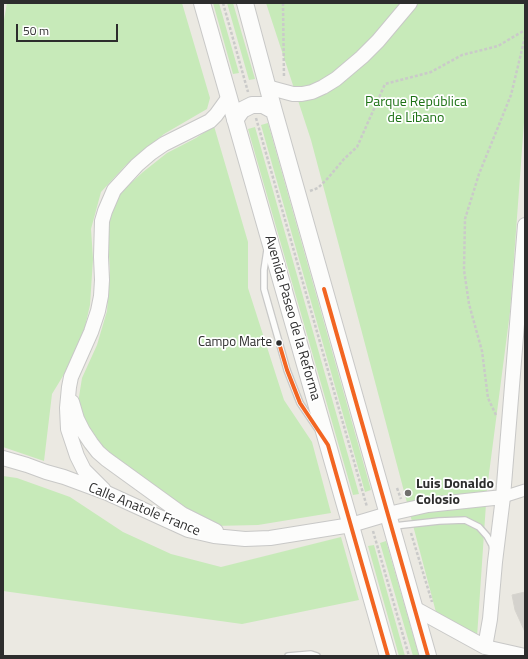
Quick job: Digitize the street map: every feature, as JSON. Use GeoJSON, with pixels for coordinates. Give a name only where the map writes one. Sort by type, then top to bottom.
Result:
{"type":"FeatureCollection","features":[{"type":"Feature","properties":{"kind":"main road","name":"Avenida Paseo de la Reforma"},"geometry":{"type":"LineString","coordinates":[[202,3],[388,656]]}},
{"type":"Feature","properties":{"kind":"main road"},"geometry":{"type":"LineString","coordinates":[[245,3],[267,87],[268,116]]}},
{"type":"Feature","properties":{"kind":"main road"},"geometry":{"type":"LineString","coordinates":[[235,120],[242,110],[252,105],[263,105],[298,196],[428,656]]}},
{"type":"Feature","properties":{"kind":"street"},"geometry":{"type":"LineString","coordinates":[[267,87],[293,94],[302,94],[312,92],[336,79],[362,57],[410,3]]}},
{"type":"Feature","properties":{"kind":"street"},"geometry":{"type":"LineString","coordinates":[[107,493],[84,470],[72,443],[67,418],[69,387],[75,367],[91,332],[101,296],[102,221],[114,190],[137,165],[164,144],[210,120],[216,115],[229,97]]}},
{"type":"Feature","properties":{"kind":"street"},"geometry":{"type":"LineString","coordinates":[[481,652],[490,619],[503,497],[522,305],[525,225]]}},
{"type":"Feature","properties":{"kind":"street"},"geometry":{"type":"LineString","coordinates":[[69,387],[73,408],[77,419],[86,438],[98,452],[182,514],[229,537]]}},
{"type":"Feature","properties":{"kind":"street","name":"Calle Anatole France"},"geometry":{"type":"LineString","coordinates":[[3,458],[64,477],[107,493],[188,530],[214,536],[245,539],[270,538],[389,520],[406,517],[428,505],[503,497],[525,490]]}},
{"type":"Feature","properties":{"kind":"street"},"geometry":{"type":"LineString","coordinates":[[414,608],[438,621],[481,652],[525,656]]}},
{"type":"Feature","properties":{"kind":"lane"},"geometry":{"type":"LineString","coordinates":[[406,517],[465,520],[474,524],[487,536],[492,545],[495,562]]}},
{"type":"Feature","properties":{"kind":"lane"},"geometry":{"type":"LineString","coordinates":[[288,656],[311,654],[317,656]]}},
{"type":"Feature","properties":{"kind":"path"},"geometry":{"type":"LineString","coordinates":[[223,3],[250,98]]}},
{"type":"Feature","properties":{"kind":"path"},"geometry":{"type":"LineString","coordinates":[[283,3],[284,92]]}},
{"type":"Feature","properties":{"kind":"path"},"geometry":{"type":"LineString","coordinates":[[298,196],[318,188],[356,146],[385,84],[431,72],[462,55],[498,46],[525,30]]}},
{"type":"Feature","properties":{"kind":"path"},"geometry":{"type":"LineString","coordinates":[[498,420],[488,398],[482,351],[469,304],[464,270],[466,219],[479,174],[511,94],[525,37]]}},
{"type":"Feature","properties":{"kind":"path"},"geometry":{"type":"LineString","coordinates":[[252,124],[268,116]]}},
{"type":"Feature","properties":{"kind":"path"},"geometry":{"type":"LineString","coordinates":[[258,126],[366,506]]}},
{"type":"Feature","properties":{"kind":"path"},"geometry":{"type":"LineString","coordinates":[[398,488],[438,621]]}},
{"type":"Feature","properties":{"kind":"path"},"geometry":{"type":"LineString","coordinates":[[359,499],[368,496]]}},
{"type":"Feature","properties":{"kind":"path"},"geometry":{"type":"LineString","coordinates":[[373,532],[409,656]]}},
{"type":"Feature","properties":{"kind":"path"},"geometry":{"type":"LineString","coordinates":[[371,540],[380,537]]}},
{"type":"Feature","properties":{"kind":"green space"},"geometry":{"type":"Polygon","coordinates":[[[7,3],[182,3],[210,98],[207,109],[164,134],[125,166],[101,192],[91,229],[93,259],[90,305],[82,340],[52,394],[44,461],[3,447],[3,25],[7,3]]]}},
{"type":"Feature","properties":{"kind":"green space"},"geometry":{"type":"Polygon","coordinates":[[[213,3],[219,3],[239,73],[233,74],[213,3]]]}},
{"type":"Feature","properties":{"kind":"green space"},"geometry":{"type":"Polygon","coordinates":[[[227,3],[233,3],[255,79],[249,80],[227,3]]]}},
{"type":"Feature","properties":{"kind":"green space","name":"Parque República de Líbano"},"geometry":{"type":"Polygon","coordinates":[[[266,3],[525,3],[525,109],[510,312],[487,489],[477,637],[437,616],[311,140],[266,3]]]}},
{"type":"Feature","properties":{"kind":"green space"},"geometry":{"type":"Polygon","coordinates":[[[268,123],[371,490],[365,492],[261,125],[268,123]]]}},
{"type":"Feature","properties":{"kind":"green space"},"geometry":{"type":"Polygon","coordinates":[[[214,126],[248,242],[248,288],[284,400],[312,442],[331,513],[258,525],[213,526],[159,501],[88,434],[78,403],[82,378],[97,345],[107,311],[110,270],[107,228],[119,194],[167,153],[196,138],[214,126]]]}},
{"type":"Feature","properties":{"kind":"green space"},"geometry":{"type":"Polygon","coordinates":[[[255,127],[359,494],[353,495],[248,129],[255,127]]]}},
{"type":"Feature","properties":{"kind":"green space"},"geometry":{"type":"Polygon","coordinates":[[[3,476],[17,478],[70,497],[123,532],[171,554],[221,567],[341,537],[359,600],[242,624],[3,591],[3,476]]]}},
{"type":"Feature","properties":{"kind":"green space"},"geometry":{"type":"Polygon","coordinates":[[[386,541],[419,656],[413,656],[380,543],[386,541]]]}},
{"type":"Feature","properties":{"kind":"green space"},"geometry":{"type":"Polygon","coordinates":[[[374,545],[405,656],[399,656],[368,546],[374,545]]]}},
{"type":"Feature","properties":{"kind":"building"},"geometry":{"type":"Polygon","coordinates":[[[525,592],[525,632],[515,610],[512,595],[525,592]]]}},
{"type":"Feature","properties":{"kind":"transit line"},"geometry":{"type":"LineString","coordinates":[[324,289],[428,656]]}},
{"type":"Feature","properties":{"kind":"transit line"},"geometry":{"type":"LineString","coordinates":[[279,343],[287,370],[300,403],[328,445],[388,656]]}},
{"type":"Feature","properties":{"kind":"place","name":"Campo Marte"},"geometry":{"type":"Point","coordinates":[279,343]}},
{"type":"Feature","properties":{"kind":"place","name":"Luis Donaldo Colosio"},"geometry":{"type":"Point","coordinates":[408,493]}}]}
